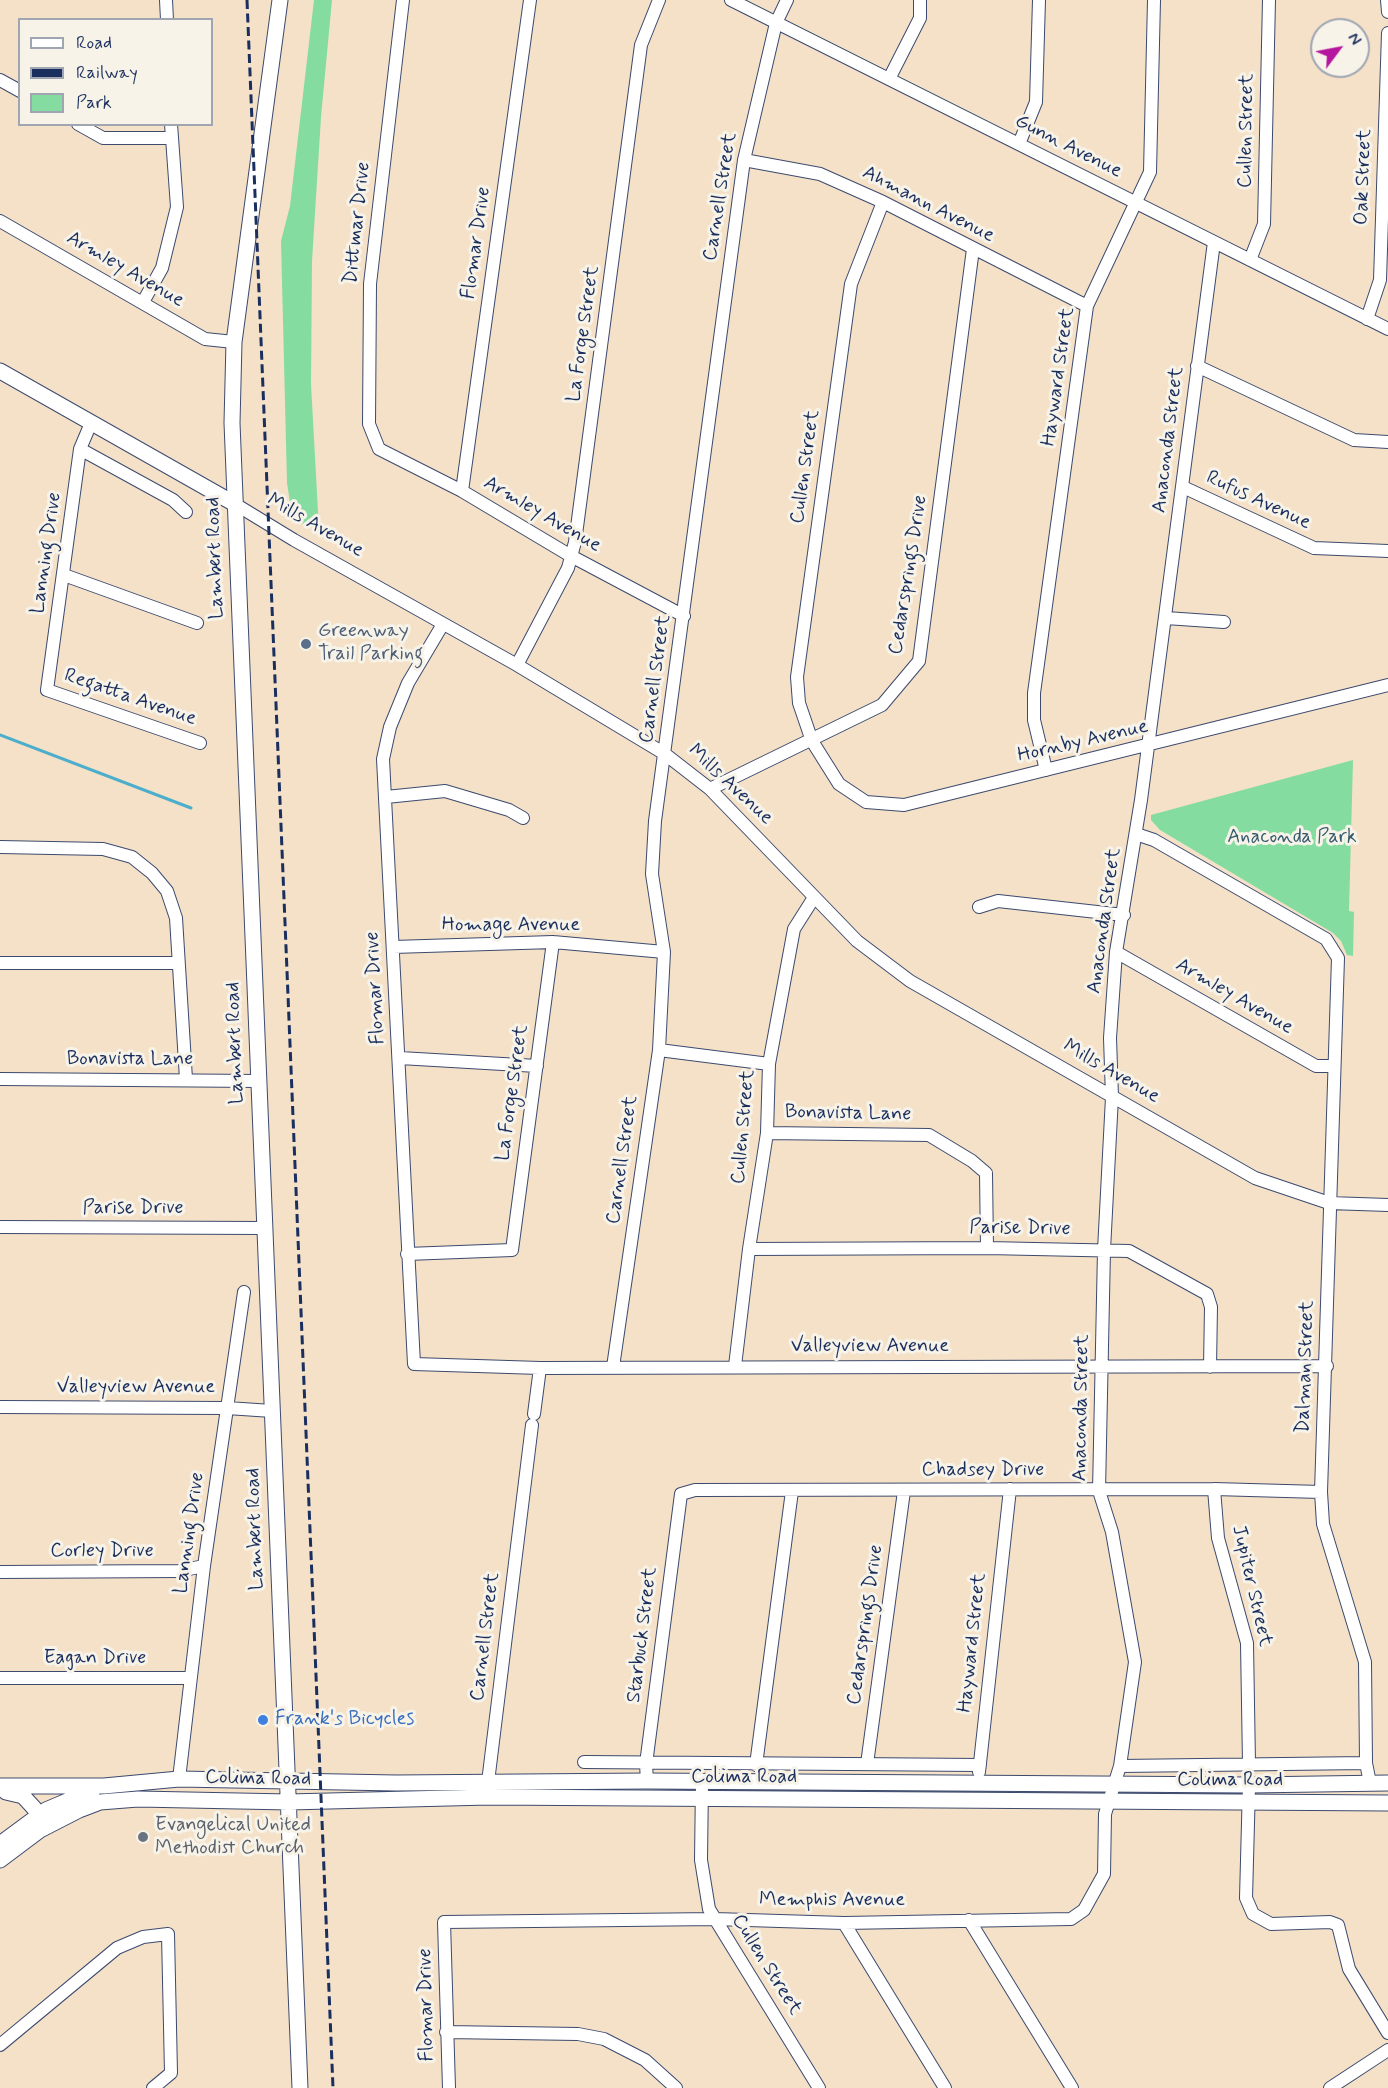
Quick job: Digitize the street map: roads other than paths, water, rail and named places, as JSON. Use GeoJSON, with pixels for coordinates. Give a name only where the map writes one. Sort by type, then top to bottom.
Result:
{"type":"FeatureCollection","features":[{"type":"Feature","properties":{"kind":"main road","name":"Lambert Road"},"geometry":{"type":"LineString","coordinates":[[280,0],[234,342],[232,423],[300,2088]]}},
{"type":"Feature","properties":{"kind":"main road","name":"Mills Avenue"},"geometry":{"type":"LineString","coordinates":[[0,371],[235,504]]}},
{"type":"Feature","properties":{"kind":"main road","name":"Colima Road"},"geometry":{"type":"LineString","coordinates":[[104,1786],[179,1779],[288,1779],[701,1800],[1388,1803]]}},
{"type":"Feature","properties":{"kind":"main road","name":"Colima Road"},"geometry":{"type":"LineString","coordinates":[[45,1820],[100,1802],[138,1799],[288,1802],[647,1781],[1249,1785],[1388,1783]]}},
{"type":"Feature","properties":{"kind":"main road"},"geometry":{"type":"LineString","coordinates":[[647,1781],[647,1798]]}},
{"type":"Feature","properties":{"kind":"main road"},"geometry":{"type":"LineString","coordinates":[[0,1788],[104,1786]]}},
{"type":"Feature","properties":{"kind":"main road"},"geometry":{"type":"LineString","coordinates":[[0,1860],[70,1797],[104,1786]]}},
{"type":"Feature","properties":{"kind":"main road"},"geometry":{"type":"LineString","coordinates":[[0,1788],[23,1796],[45,1820]]}},
{"type":"Feature","properties":{"kind":"main road"},"geometry":{"type":"LineString","coordinates":[[0,1844],[45,1820]]}},
{"type":"Feature","properties":{"kind":"street"},"geometry":{"type":"LineString","coordinates":[[166,0],[167,18]]}},
{"type":"Feature","properties":{"kind":"street","name":"Dittmar Drive"},"geometry":{"type":"LineString","coordinates":[[379,449],[369,424],[370,284],[403,0]]}},
{"type":"Feature","properties":{"kind":"street","name":"Flomar Drive"},"geometry":{"type":"LineString","coordinates":[[462,491],[530,0]]}},
{"type":"Feature","properties":{"kind":"street","name":"La Forge Street"},"geometry":{"type":"LineString","coordinates":[[518,665],[556,592],[571,556],[580,512],[641,45],[659,0]]}},
{"type":"Feature","properties":{"kind":"street","name":"Gunn Avenue"},"geometry":{"type":"LineString","coordinates":[[731,0],[1388,329]]}},
{"type":"Feature","properties":{"kind":"street","name":"Carnell Street"},"geometry":{"type":"LineString","coordinates":[[613,1367],[659,1050],[664,952],[652,874],[655,821],[744,160],[776,23],[787,0]]}},
{"type":"Feature","properties":{"kind":"street"},"geometry":{"type":"LineString","coordinates":[[889,80],[920,18],[920,0]]}},
{"type":"Feature","properties":{"kind":"street"},"geometry":{"type":"LineString","coordinates":[[1019,144],[1036,102],[1039,0]]}},
{"type":"Feature","properties":{"kind":"street","name":"Hayward Street"},"geometry":{"type":"LineString","coordinates":[[1046,771],[1034,720],[1034,693],[1087,306],[1150,172],[1154,0]]}},
{"type":"Feature","properties":{"kind":"street","name":"Cullen Street"},"geometry":{"type":"LineString","coordinates":[[1250,260],[1264,224],[1269,0]]}},
{"type":"Feature","properties":{"kind":"street"},"geometry":{"type":"LineString","coordinates":[[1387,0],[1388,12]]}},
{"type":"Feature","properties":{"kind":"street","name":"Oak Street"},"geometry":{"type":"LineString","coordinates":[[1367,319],[1380,280],[1388,33]]}},
{"type":"Feature","properties":{"kind":"street"},"geometry":{"type":"LineString","coordinates":[[0,80],[18,90]]}},
{"type":"Feature","properties":{"kind":"street"},"geometry":{"type":"LineString","coordinates":[[82,126],[103,138],[171,138]]}},
{"type":"Feature","properties":{"kind":"street"},"geometry":{"type":"LineString","coordinates":[[143,302],[162,268],[177,207],[171,126]]}},
{"type":"Feature","properties":{"kind":"street","name":"Ahmann Avenue"},"geometry":{"type":"LineString","coordinates":[[744,160],[820,174],[883,202],[1087,306]]}},
{"type":"Feature","properties":{"kind":"street","name":"Cullen Street"},"geometry":{"type":"LineString","coordinates":[[812,741],[799,704],[797,677],[800,649],[851,284],[883,202]]}},
{"type":"Feature","properties":{"kind":"street","name":"Armley Avenue"},"geometry":{"type":"LineString","coordinates":[[0,221],[205,339],[234,342]]}},
{"type":"Feature","properties":{"kind":"street","name":"Anaconda Street"},"geometry":{"type":"LineString","coordinates":[[1115,1784],[1120,1766],[1135,1662],[1112,1532],[1099,1491],[1104,1250],[1112,1097],[1110,1038],[1116,952],[1124,915],[1149,746],[1214,242]]}},
{"type":"Feature","properties":{"kind":"street","name":"Cedarsprings Drive"},"geometry":{"type":"LineString","coordinates":[[710,789],[882,705],[919,661],[973,249]]}},
{"type":"Feature","properties":{"kind":"street"},"geometry":{"type":"LineString","coordinates":[[1197,366],[1354,440],[1388,442]]}},
{"type":"Feature","properties":{"kind":"street","name":"Lanning Drive"},"geometry":{"type":"LineString","coordinates":[[47,690],[81,449],[90,423]]}},
{"type":"Feature","properties":{"kind":"street"},"geometry":{"type":"LineString","coordinates":[[81,449],[173,500],[186,512]]}},
{"type":"Feature","properties":{"kind":"street","name":"Armley Avenue"},"geometry":{"type":"LineString","coordinates":[[379,449],[462,491],[571,556],[684,616]]}},
{"type":"Feature","properties":{"kind":"street","name":"Rufus Avenue"},"geometry":{"type":"LineString","coordinates":[[1183,487],[1314,548],[1388,551]]}},
{"type":"Feature","properties":{"kind":"street","name":"Mills Avenue"},"geometry":{"type":"LineString","coordinates":[[235,504],[518,665],[665,754],[710,789],[857,941],[910,981],[1255,1178],[1329,1203],[1388,1205]]}},
{"type":"Feature","properties":{"kind":"street"},"geometry":{"type":"LineString","coordinates":[[64,576],[197,623]]}},
{"type":"Feature","properties":{"kind":"street"},"geometry":{"type":"LineString","coordinates":[[1166,618],[1224,622]]}},
{"type":"Feature","properties":{"kind":"street","name":"Flomar Drive"},"geometry":{"type":"LineString","coordinates":[[414,1364],[383,759],[390,727],[408,683],[443,624]]}},
{"type":"Feature","properties":{"kind":"street","name":"Hornby Avenue"},"geometry":{"type":"LineString","coordinates":[[812,741],[824,764],[839,784],[866,802],[904,805],[1388,685]]}},
{"type":"Feature","properties":{"kind":"street","name":"Regatta Avenue"},"geometry":{"type":"LineString","coordinates":[[47,690],[200,743]]}},
{"type":"Feature","properties":{"kind":"street"},"geometry":{"type":"LineString","coordinates":[[386,796],[445,791],[508,810],[523,818]]}},
{"type":"Feature","properties":{"kind":"street","name":"Dalman Street"},"geometry":{"type":"LineString","coordinates":[[1136,834],[1154,840],[1324,938],[1333,947],[1338,958],[1329,1203],[1327,1366],[1321,1492],[1323,1524],[1365,1662],[1366,1763],[1370,1783]]}},
{"type":"Feature","properties":{"kind":"street"},"geometry":{"type":"LineString","coordinates":[[0,847],[103,849],[132,858],[152,873],[166,891],[176,918],[186,1079]]}},
{"type":"Feature","properties":{"kind":"street","name":"Cullen Street"},"geometry":{"type":"LineString","coordinates":[[735,1366],[749,1249],[767,1133],[769,1064],[794,929],[813,898]]}},
{"type":"Feature","properties":{"kind":"street"},"geometry":{"type":"LineString","coordinates":[[979,906],[998,901],[1124,915]]}},
{"type":"Feature","properties":{"kind":"street","name":"La Forge Street"},"geometry":{"type":"LineString","coordinates":[[407,1254],[512,1250],[553,942]]}},
{"type":"Feature","properties":{"kind":"street","name":"Homage Avenue"},"geometry":{"type":"LineString","coordinates":[[393,947],[553,942],[664,952]]}},
{"type":"Feature","properties":{"kind":"street","name":"Armley Avenue"},"geometry":{"type":"LineString","coordinates":[[1116,952],[1316,1066],[1334,1066]]}},
{"type":"Feature","properties":{"kind":"street"},"geometry":{"type":"LineString","coordinates":[[0,963],[177,963]]}},
{"type":"Feature","properties":{"kind":"street"},"geometry":{"type":"LineString","coordinates":[[659,1050],[769,1064]]}},
{"type":"Feature","properties":{"kind":"street"},"geometry":{"type":"LineString","coordinates":[[400,1058],[537,1066]]}},
{"type":"Feature","properties":{"kind":"street","name":"Bonavista Lane"},"geometry":{"type":"LineString","coordinates":[[0,1079],[186,1079],[259,1082]]}},
{"type":"Feature","properties":{"kind":"street","name":"Bonavista Lane"},"geometry":{"type":"LineString","coordinates":[[767,1133],[928,1135],[972,1161],[986,1173],[987,1248]]}},
{"type":"Feature","properties":{"kind":"street","name":"Parise Drive"},"geometry":{"type":"LineString","coordinates":[[0,1227],[265,1228]]}},
{"type":"Feature","properties":{"kind":"street","name":"Parise Drive"},"geometry":{"type":"LineString","coordinates":[[749,1249],[987,1248],[1129,1251],[1207,1294],[1211,1307],[1210,1367]]}},
{"type":"Feature","properties":{"kind":"street","name":"Lanning Drive"},"geometry":{"type":"LineString","coordinates":[[179,1779],[204,1566],[244,1292]]}},
{"type":"Feature","properties":{"kind":"street","name":"Valleyview Avenue"},"geometry":{"type":"LineString","coordinates":[[414,1364],[540,1368],[1327,1366]]}},
{"type":"Feature","properties":{"kind":"street","name":"Carnell Street"},"geometry":{"type":"LineString","coordinates":[[488,1789],[540,1368]]}},
{"type":"Feature","properties":{"kind":"street","name":"Valleyview Avenue"},"geometry":{"type":"LineString","coordinates":[[0,1407],[228,1408],[272,1411]]}},
{"type":"Feature","properties":{"kind":"street","name":"Hayward Street"},"geometry":{"type":"LineString","coordinates":[[979,1801],[978,1783],[1010,1489]]}},
{"type":"Feature","properties":{"kind":"street","name":"Chadsey Drive"},"geometry":{"type":"LineString","coordinates":[[681,1494],[694,1490],[1010,1489],[1099,1491],[1214,1489],[1321,1492]]}},
{"type":"Feature","properties":{"kind":"street","name":"Jupiter Street"},"geometry":{"type":"LineString","coordinates":[[1214,1489],[1218,1538],[1247,1643],[1249,1764]]}},
{"type":"Feature","properties":{"kind":"street"},"geometry":{"type":"LineString","coordinates":[[756,1765],[792,1491]]}},
{"type":"Feature","properties":{"kind":"street","name":"Cedarsprings Drive"},"geometry":{"type":"LineString","coordinates":[[867,1764],[904,1491]]}},
{"type":"Feature","properties":{"kind":"street","name":"Starbuck Street"},"geometry":{"type":"LineString","coordinates":[[647,1781],[646,1764],[681,1494]]}},
{"type":"Feature","properties":{"kind":"street","name":"Corley Drive"},"geometry":{"type":"LineString","coordinates":[[0,1572],[179,1571],[204,1566]]}},
{"type":"Feature","properties":{"kind":"street","name":"Eagan Drive"},"geometry":{"type":"LineString","coordinates":[[0,1678],[190,1678]]}},
{"type":"Feature","properties":{"kind":"street"},"geometry":{"type":"LineString","coordinates":[[584,1762],[980,1766]]}},
{"type":"Feature","properties":{"kind":"street"},"geometry":{"type":"LineString","coordinates":[[1120,1766],[1366,1763]]}},
{"type":"Feature","properties":{"kind":"street","name":"Cullen Street"},"geometry":{"type":"LineString","coordinates":[[702,1782],[701,1860],[709,1909],[819,2088]]}},
{"type":"Feature","properties":{"kind":"street","name":"Memphis Avenue"},"geometry":{"type":"LineString","coordinates":[[444,1922],[715,1919],[843,1923],[1071,1919],[1084,1910],[1104,1874],[1108,1801],[1115,1784]]}},
{"type":"Feature","properties":{"kind":"street"},"geometry":{"type":"LineString","coordinates":[[1249,1785],[1246,1898],[1253,1914],[1271,1924],[1330,1922],[1338,1925],[1349,1970],[1388,2034]]}},
{"type":"Feature","properties":{"kind":"street"},"geometry":{"type":"LineString","coordinates":[[969,1920],[1072,2088]]}},
{"type":"Feature","properties":{"kind":"street","name":"Flomar Drive"},"geometry":{"type":"LineString","coordinates":[[444,1922],[449,2088]]}},
{"type":"Feature","properties":{"kind":"street"},"geometry":{"type":"LineString","coordinates":[[843,1923],[945,2088]]}},
{"type":"Feature","properties":{"kind":"street"},"geometry":{"type":"LineString","coordinates":[[0,2045],[117,1948],[144,1937],[168,1934],[171,2073],[153,2088]]}},
{"type":"Feature","properties":{"kind":"street"},"geometry":{"type":"LineString","coordinates":[[446,2032],[578,2034],[604,2039],[645,2060],[676,2088]]}},
{"type":"Feature","properties":{"kind":"street"},"geometry":{"type":"LineString","coordinates":[[1330,2088],[1388,2050]]}},
{"type":"Feature","properties":{"kind":"waterway"},"geometry":{"type":"LineString","coordinates":[[0,735],[191,808]]}},
{"type":"Feature","properties":{"kind":"railway"},"geometry":{"type":"LineString","coordinates":[[247,0],[333,2088]]}},
{"type":"Feature","properties":{"kind":"place","name":"Greenway Trail Parking"},"geometry":{"type":"Point","coordinates":[306,644]}},
{"type":"Feature","properties":{"kind":"place","name":"Frank's Bicycles"},"geometry":{"type":"Point","coordinates":[263,1720]}},
{"type":"Feature","properties":{"kind":"place","name":"Evangelical United Methodist Church"},"geometry":{"type":"Point","coordinates":[143,1837]}},
{"type":"Feature","properties":{"kind":"park label","name":"Anaconda Park"},"geometry":{"type":"Point","coordinates":[1292,838]}}]}
